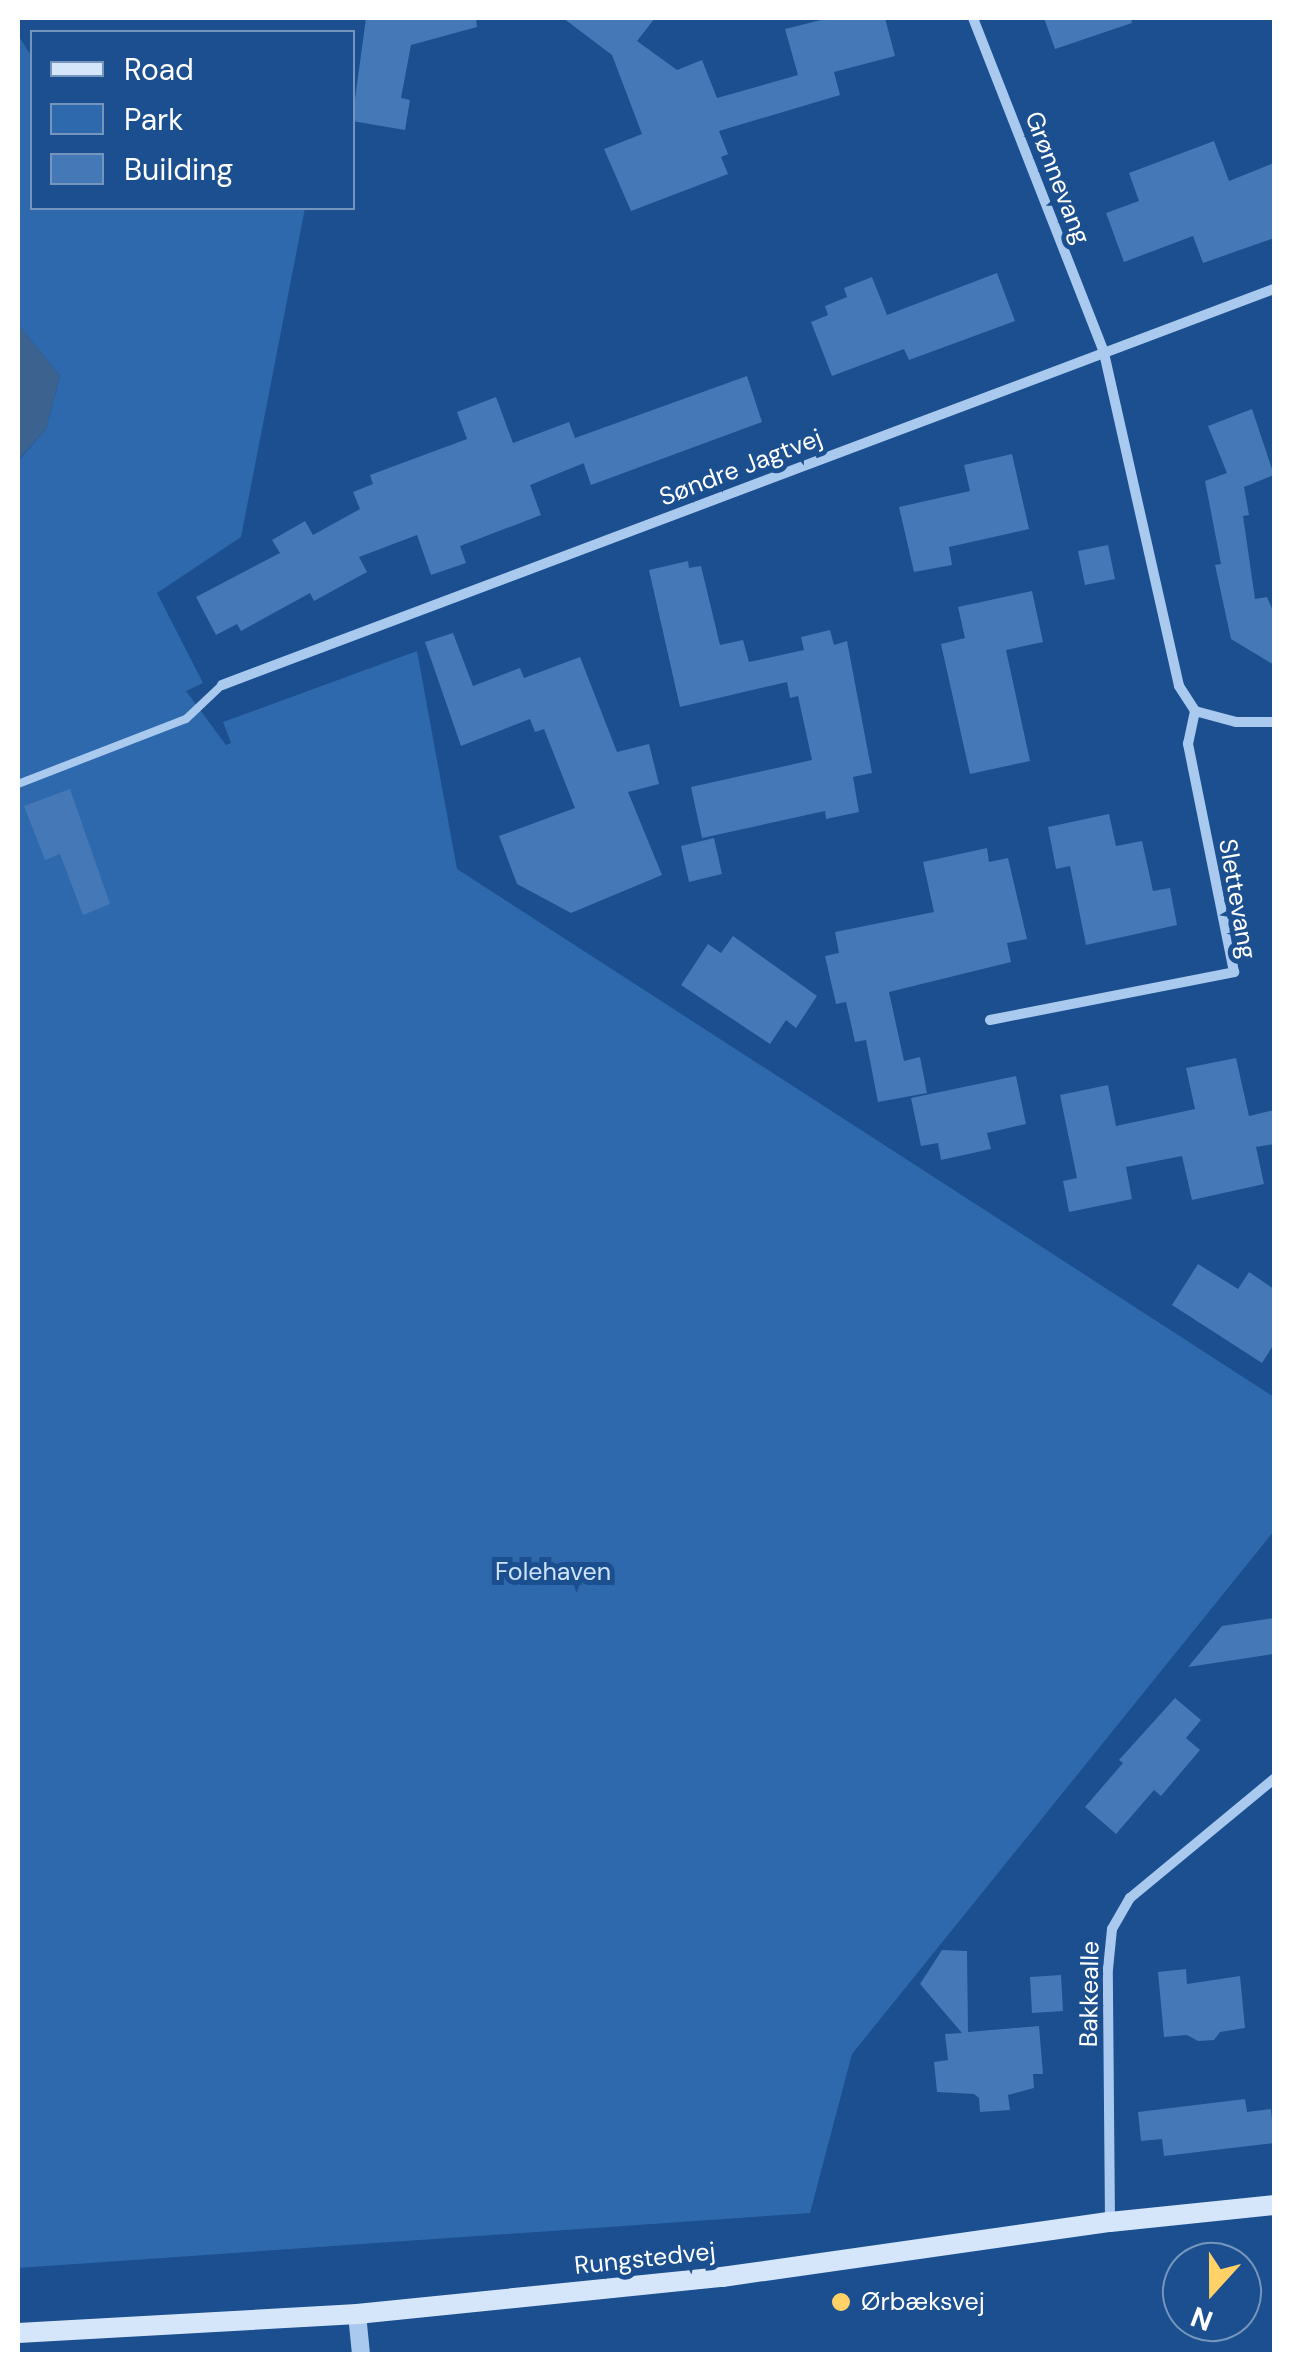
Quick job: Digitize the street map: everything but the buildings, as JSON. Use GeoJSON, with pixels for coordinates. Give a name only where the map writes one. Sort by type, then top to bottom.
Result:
{"type":"FeatureCollection","features":[{"type":"Feature","properties":{"kind":"main road","name":"Rungstedvej"},"geometry":{"type":"LineString","coordinates":[[18,2333],[358,2314],[722,2277],[1110,2222],[1274,2204]]}},
{"type":"Feature","properties":{"kind":"street","name":"Grønnevang"},"geometry":{"type":"LineString","coordinates":[[974,18],[1104,353]]}},
{"type":"Feature","properties":{"kind":"street","name":"Søndre Jagtvej"},"geometry":{"type":"LineString","coordinates":[[222,685],[1274,288]]}},
{"type":"Feature","properties":{"kind":"street"},"geometry":{"type":"LineString","coordinates":[[1104,353],[1178,686],[1195,710],[1236,722],[1274,722]]}},
{"type":"Feature","properties":{"kind":"street","name":"Slettevang"},"geometry":{"type":"LineString","coordinates":[[990,1020],[1234,972],[1188,744],[1195,710]]}},
{"type":"Feature","properties":{"kind":"street","name":"Bakkealle"},"geometry":{"type":"LineString","coordinates":[[1110,2222],[1108,1968],[1112,1929],[1130,1898],[1274,1779]]}},
{"type":"Feature","properties":{"kind":"street"},"geometry":{"type":"LineString","coordinates":[[358,2314],[361,2354]]}},
{"type":"Feature","properties":{"kind":"lane"},"geometry":{"type":"LineString","coordinates":[[18,784],[186,719],[222,685]]}},
{"type":"Feature","properties":{"kind":"green space","name":"Folehaven"},"geometry":{"type":"Polygon","coordinates":[[[18,35],[30,54],[30,210],[305,210],[241,537],[157,593],[203,683],[186,691],[226,745],[231,743],[223,722],[417,651],[457,869],[1274,1397],[1274,1531],[852,2054],[810,2213],[18,2268],[18,461],[46,429],[60,376],[18,324],[18,35]]]}},
{"type":"Feature","properties":{"kind":"shaded area"},"geometry":{"type":"Polygon","coordinates":[[[18,324],[60,376],[46,429],[18,460],[18,324]]]}},
{"type":"Feature","properties":{"kind":"place","name":"Ørbæksvej"},"geometry":{"type":"Point","coordinates":[841,2302]}}]}
